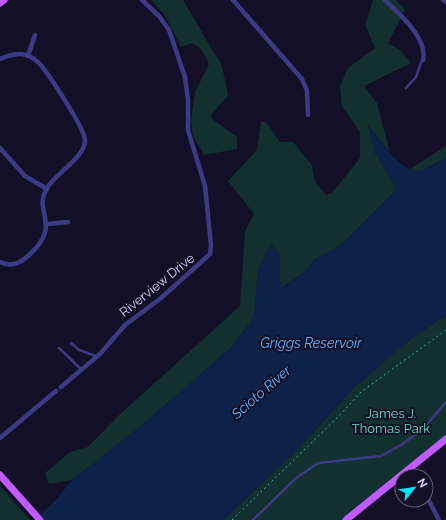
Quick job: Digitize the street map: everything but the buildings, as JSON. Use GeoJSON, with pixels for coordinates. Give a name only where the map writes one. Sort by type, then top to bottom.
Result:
{"type":"FeatureCollection","features":[{"type":"Feature","properties":{"kind":"main road"},"geometry":{"type":"LineString","coordinates":[[0,3],[4,0]]}},
{"type":"Feature","properties":{"kind":"main road"},"geometry":{"type":"LineString","coordinates":[[410,468],[446,439]]}},
{"type":"Feature","properties":{"kind":"main road"},"geometry":{"type":"LineString","coordinates":[[0,475],[40,520]]}},
{"type":"Feature","properties":{"kind":"main road"},"geometry":{"type":"LineString","coordinates":[[346,520],[394,481]]}},
{"type":"Feature","properties":{"kind":"street","name":"Riverview Drive"},"geometry":{"type":"LineString","coordinates":[[61,386],[97,357],[126,325],[205,260],[210,254],[205,186],[188,130],[188,100],[185,77],[169,30],[159,16],[142,0]]}},
{"type":"Feature","properties":{"kind":"street"},"geometry":{"type":"LineString","coordinates":[[233,0],[302,79],[307,91],[308,115]]}},
{"type":"Feature","properties":{"kind":"street"},"geometry":{"type":"LineString","coordinates":[[385,0],[409,26],[422,43],[424,52],[423,60]]}},
{"type":"Feature","properties":{"kind":"street"},"geometry":{"type":"LineString","coordinates":[[28,56],[35,35]]}},
{"type":"Feature","properties":{"kind":"street"},"geometry":{"type":"LineString","coordinates":[[0,59],[13,54],[28,56],[40,64],[82,128],[85,143],[79,155],[47,188],[43,201],[47,224],[44,237],[37,248],[17,264],[9,265],[0,262]]}},
{"type":"Feature","properties":{"kind":"street"},"geometry":{"type":"LineString","coordinates":[[0,148],[24,176],[47,188]]}},
{"type":"Feature","properties":{"kind":"street"},"geometry":{"type":"LineString","coordinates":[[47,224],[68,222]]}},
{"type":"Feature","properties":{"kind":"street"},"geometry":{"type":"LineString","coordinates":[[0,438],[56,391]]}},
{"type":"Feature","properties":{"kind":"street"},"geometry":{"type":"LineString","coordinates":[[433,508],[439,520]]}},
{"type":"Feature","properties":{"kind":"lane"},"geometry":{"type":"LineString","coordinates":[[406,88],[416,77],[423,60]]}},
{"type":"Feature","properties":{"kind":"lane"},"geometry":{"type":"LineString","coordinates":[[71,343],[79,350],[97,357]]}},
{"type":"Feature","properties":{"kind":"lane"},"geometry":{"type":"LineString","coordinates":[[59,348],[82,370]]}},
{"type":"Feature","properties":{"kind":"lane"},"geometry":{"type":"LineString","coordinates":[[253,520],[296,478],[318,463],[381,456],[401,445],[424,428],[446,402]]}},
{"type":"Feature","properties":{"kind":"path"},"geometry":{"type":"LineString","coordinates":[[232,520],[339,416],[361,392],[446,330]]}},
{"type":"Feature","properties":{"kind":"green space"},"geometry":{"type":"Polygon","coordinates":[[[152,0],[183,0],[222,66],[228,95],[212,114],[211,118],[237,137],[237,149],[204,155],[193,136],[191,122],[195,92],[209,64],[201,49],[192,43],[181,47],[165,16],[152,0]]]}},
{"type":"Feature","properties":{"kind":"green space"},"geometry":{"type":"Polygon","coordinates":[[[373,0],[396,0],[405,10],[388,43],[401,51],[411,63],[364,86],[377,103],[390,153],[368,125],[375,153],[397,189],[340,246],[314,260],[305,272],[280,289],[279,255],[271,244],[258,270],[254,317],[232,347],[140,427],[72,480],[49,484],[45,473],[70,452],[88,447],[117,417],[240,306],[245,231],[254,214],[228,181],[257,150],[261,122],[266,122],[280,142],[293,142],[312,165],[315,182],[326,195],[332,193],[360,158],[360,132],[342,106],[340,86],[348,68],[375,48],[365,25],[373,0]]]}},
{"type":"Feature","properties":{"kind":"green space"},"geometry":{"type":"Polygon","coordinates":[[[446,146],[446,158],[420,172],[409,170],[446,146]]]}},
{"type":"Feature","properties":{"kind":"green space","name":"James J. Thomas Park"},"geometry":{"type":"Polygon","coordinates":[[[446,315],[446,439],[410,468],[394,468],[394,481],[346,520],[223,520],[298,449],[354,387],[412,338],[446,315]]]}},
{"type":"Feature","properties":{"kind":"green space"},"geometry":{"type":"Polygon","coordinates":[[[0,486],[30,520],[0,520],[0,486]]]}},
{"type":"Feature","properties":{"kind":"water","name":"Griggs Reservoir"},"geometry":{"type":"Polygon","coordinates":[[[368,124],[396,160],[411,170],[425,170],[446,158],[446,315],[412,338],[354,387],[298,449],[223,520],[34,520],[56,500],[72,480],[140,427],[232,347],[254,317],[258,270],[271,244],[279,255],[281,289],[305,272],[314,260],[340,246],[397,189],[375,153],[368,124]]]}},
{"type":"Feature","properties":{"kind":"water label","name":"Scioto River"},"geometry":{"type":"Point","coordinates":[261,392]}}]}
